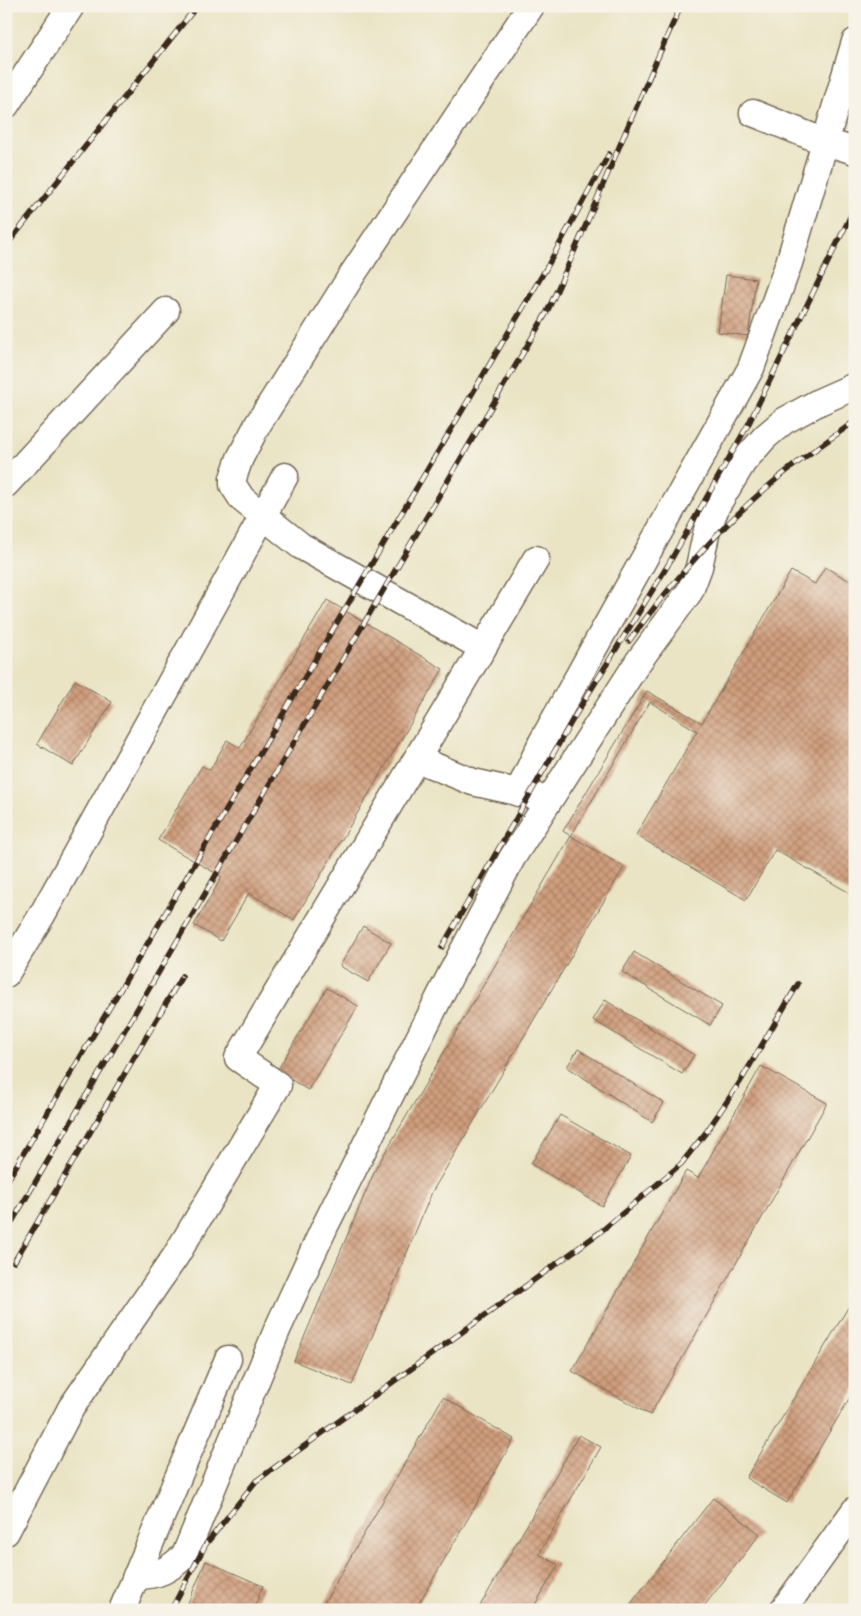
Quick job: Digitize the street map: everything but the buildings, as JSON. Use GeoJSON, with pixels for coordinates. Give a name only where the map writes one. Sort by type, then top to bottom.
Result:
{"type":"FeatureCollection","features":[{"type":"Feature","properties":{"kind":"street"},"geometry":{"type":"LineString","coordinates":[[6,105],[71,6]]}},
{"type":"Feature","properties":{"kind":"street"},"geometry":{"type":"LineString","coordinates":[[483,648],[301,546],[263,518],[242,499],[233,485],[235,470],[247,444],[352,275],[531,6]]}},
{"type":"Feature","properties":{"kind":"street"},"geometry":{"type":"LineString","coordinates":[[518,793],[542,742],[734,401],[760,346],[789,263],[855,42]]}},
{"type":"Feature","properties":{"kind":"street"},"geometry":{"type":"LineString","coordinates":[[753,113],[825,142],[855,151]]}},
{"type":"Feature","properties":{"kind":"street"},"geometry":{"type":"LineString","coordinates":[[6,484],[166,311]]}},
{"type":"Feature","properties":{"kind":"street"},"geometry":{"type":"LineString","coordinates":[[136,1576],[163,1573],[185,1555],[277,1330],[336,1203],[485,908],[547,801],[638,662],[690,590],[700,567],[707,530],[717,505],[739,469],[766,437],[784,421],[819,402],[855,386]]}},
{"type":"Feature","properties":{"kind":"street"},"geometry":{"type":"LineString","coordinates":[[707,450],[739,469]]}},
{"type":"Feature","properties":{"kind":"street"},"geometry":{"type":"LineString","coordinates":[[6,974],[42,915],[285,476]]}},
{"type":"Feature","properties":{"kind":"street"},"geometry":{"type":"LineString","coordinates":[[6,1532],[71,1408],[175,1257],[278,1085],[238,1058],[536,559]]}},
{"type":"Feature","properties":{"kind":"street"},"geometry":{"type":"LineString","coordinates":[[417,759],[451,774],[547,801]]}},
{"type":"Feature","properties":{"kind":"street"},"geometry":{"type":"LineString","coordinates":[[122,1610],[228,1359]]}},
{"type":"Feature","properties":{"kind":"street"},"geometry":{"type":"LineString","coordinates":[[783,1610],[855,1510]]}},
{"type":"Feature","properties":{"kind":"railway"},"geometry":{"type":"LineString","coordinates":[[6,246],[197,6]]}},
{"type":"Feature","properties":{"kind":"railway"},"geometry":{"type":"LineString","coordinates":[[6,1232],[547,312],[681,6]]}},
{"type":"Feature","properties":{"kind":"railway"},"geometry":{"type":"LineString","coordinates":[[6,1183],[547,267],[609,154]]}},
{"type":"Feature","properties":{"kind":"railway"},"geometry":{"type":"LineString","coordinates":[[442,947],[576,714],[668,565],[749,423],[855,207]]}},
{"type":"Feature","properties":{"kind":"railway"},"geometry":{"type":"LineString","coordinates":[[629,641],[662,597],[698,555],[737,515],[787,471],[855,421]]}},
{"type":"Feature","properties":{"kind":"railway"},"geometry":{"type":"LineString","coordinates":[[14,1262],[182,976]]}},
{"type":"Feature","properties":{"kind":"railway"},"geometry":{"type":"LineString","coordinates":[[171,1610],[206,1544],[256,1481],[599,1233],[681,1164],[707,1131],[740,1082],[798,984]]}}]}
